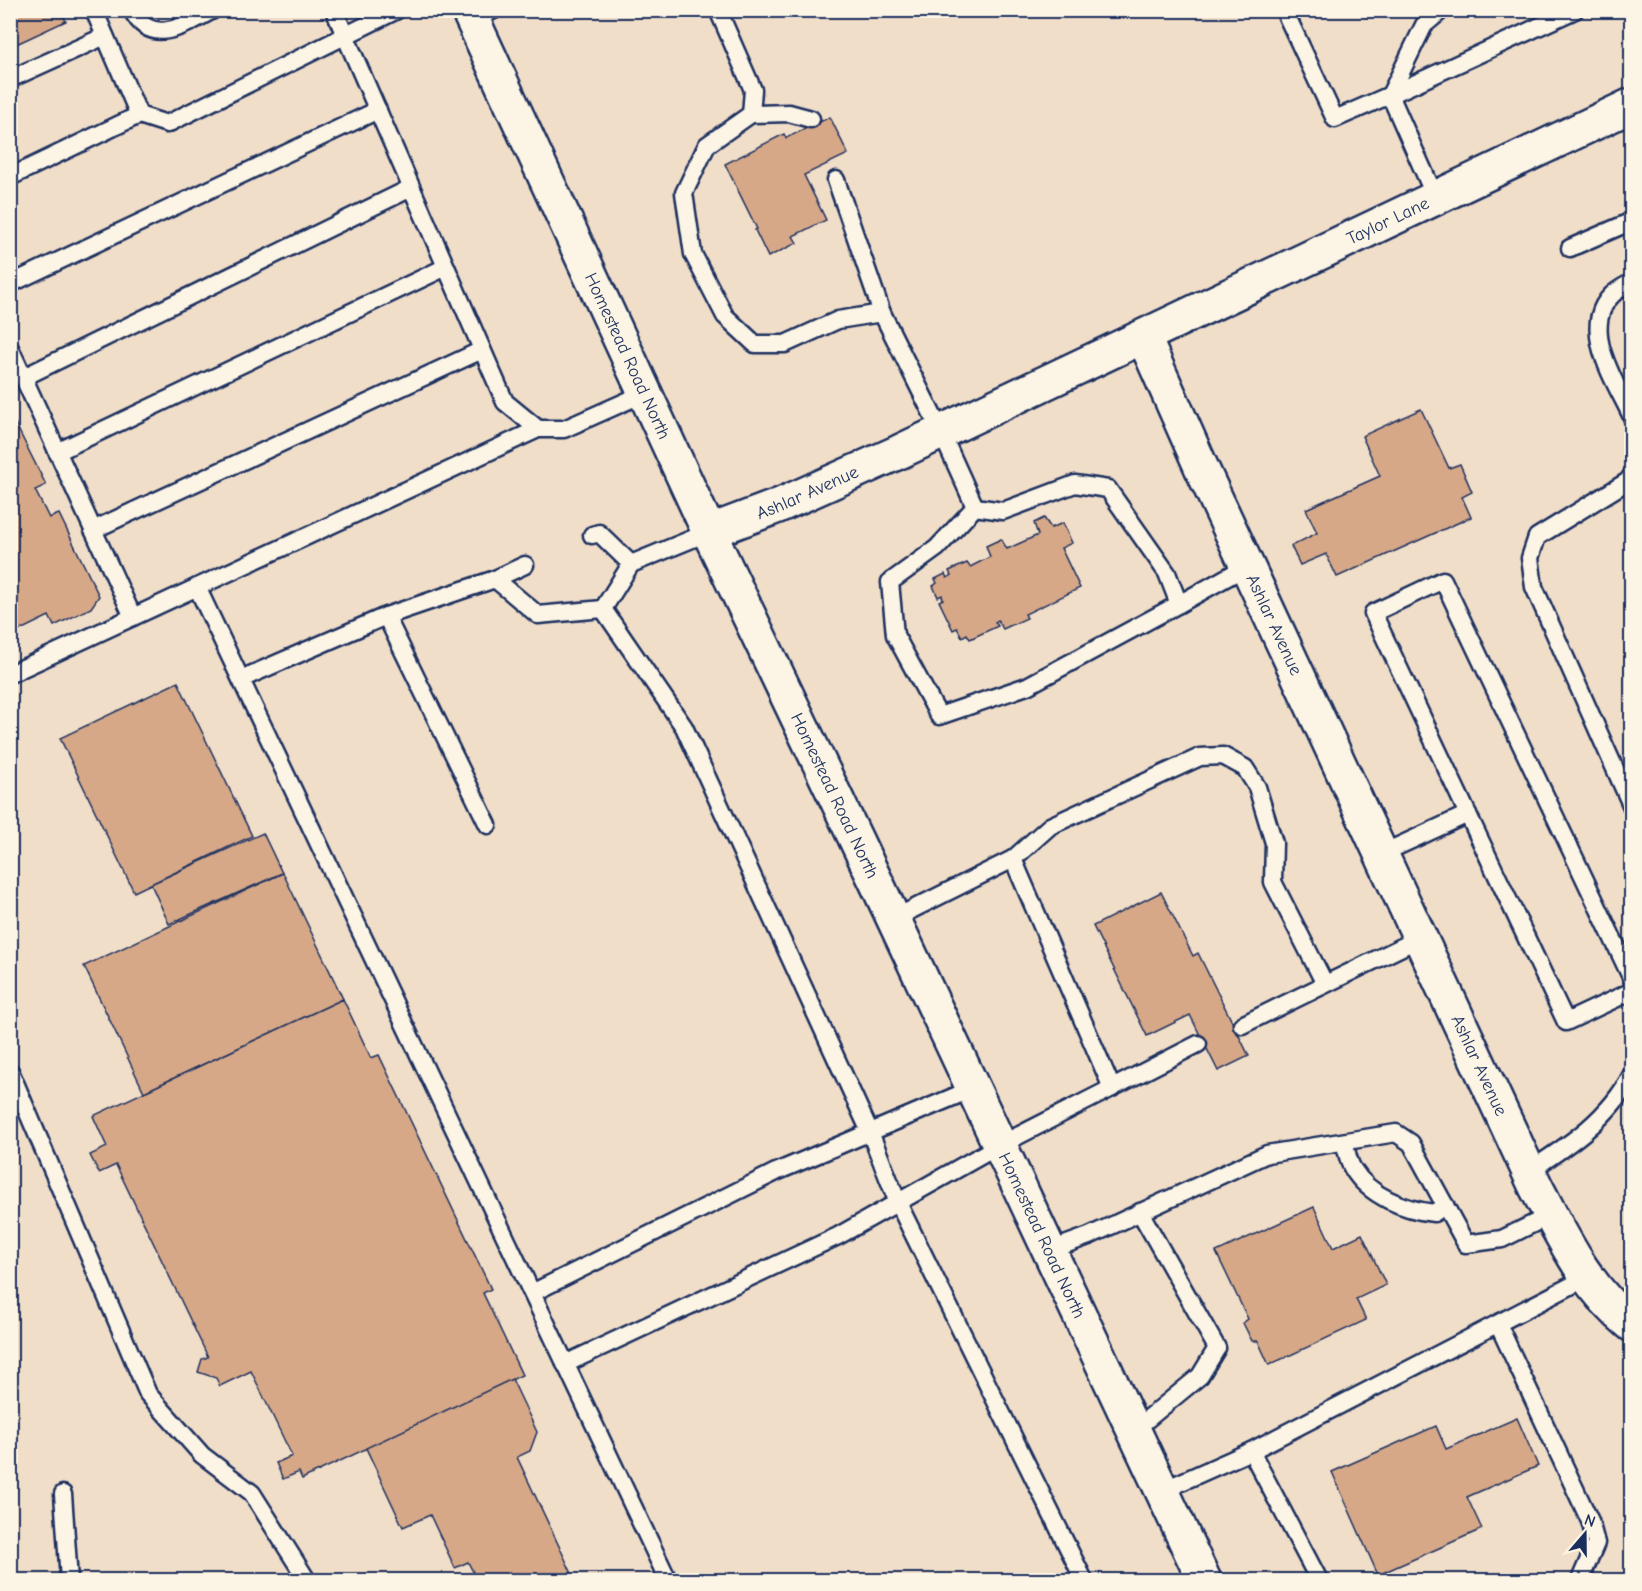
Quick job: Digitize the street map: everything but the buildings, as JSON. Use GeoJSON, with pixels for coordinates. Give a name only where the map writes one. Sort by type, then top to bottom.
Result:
{"type":"FeatureCollection","features":[{"type":"Feature","properties":{"kind":"street","name":"Homestead Road North"},"geometry":{"type":"LineString","coordinates":[[478,14],[645,393],[709,532],[1204,1581]]}},
{"type":"Feature","properties":{"kind":"street","name":"Taylor Lane"},"geometry":{"type":"LineString","coordinates":[[1144,338],[1632,105]]}},
{"type":"Feature","properties":{"kind":"street","name":"Ashlar Avenue"},"geometry":{"type":"LineString","coordinates":[[709,532],[778,506],[1144,338],[1247,566],[1529,1171],[1586,1278],[1612,1309],[1632,1325]]}},
{"type":"Feature","properties":{"kind":"lane"},"geometry":{"type":"LineString","coordinates":[[94,10],[139,115]]}},
{"type":"Feature","properties":{"kind":"lane"},"geometry":{"type":"LineString","coordinates":[[132,10],[140,25],[149,31],[177,29],[213,10]]}},
{"type":"Feature","properties":{"kind":"lane"},"geometry":{"type":"LineString","coordinates":[[334,10],[505,402],[538,429]]}},
{"type":"Feature","properties":{"kind":"lane"},"geometry":{"type":"LineString","coordinates":[[10,177],[139,115],[167,124],[397,10]]}},
{"type":"Feature","properties":{"kind":"lane"},"geometry":{"type":"LineString","coordinates":[[718,10],[753,90],[751,114]]}},
{"type":"Feature","properties":{"kind":"lane"},"geometry":{"type":"LineString","coordinates":[[1284,10],[1335,119],[1575,10]]}},
{"type":"Feature","properties":{"kind":"lane"},"geometry":{"type":"LineString","coordinates":[[1436,199],[1390,95],[1424,25],[1442,10]]}},
{"type":"Feature","properties":{"kind":"lane"},"geometry":{"type":"LineString","coordinates":[[10,79],[105,36]]}},
{"type":"Feature","properties":{"kind":"lane"},"geometry":{"type":"LineString","coordinates":[[10,284],[378,110]]}},
{"type":"Feature","properties":{"kind":"lane"},"geometry":{"type":"LineString","coordinates":[[811,119],[789,113],[751,114],[707,145],[684,194],[693,254],[725,316],[754,344],[785,344],[838,320],[882,313]]}},
{"type":"Feature","properties":{"kind":"lane"},"geometry":{"type":"LineString","coordinates":[[836,180],[882,313],[975,507]]}},
{"type":"Feature","properties":{"kind":"lane"},"geometry":{"type":"LineString","coordinates":[[24,377],[411,188]]}},
{"type":"Feature","properties":{"kind":"lane"},"geometry":{"type":"LineString","coordinates":[[1570,248],[1632,221]]}},
{"type":"Feature","properties":{"kind":"lane"},"geometry":{"type":"LineString","coordinates":[[57,452],[446,267]]}},
{"type":"Feature","properties":{"kind":"lane"},"geometry":{"type":"LineString","coordinates":[[1632,282],[1611,296],[1602,311],[1598,328],[1602,352],[1632,417]]}},
{"type":"Feature","properties":{"kind":"lane"},"geometry":{"type":"LineString","coordinates":[[10,348],[133,617]]}},
{"type":"Feature","properties":{"kind":"lane"},"geometry":{"type":"LineString","coordinates":[[93,530],[482,350]]}},
{"type":"Feature","properties":{"kind":"lane"},"geometry":{"type":"LineString","coordinates":[[10,674],[538,429],[564,429],[645,393]]}},
{"type":"Feature","properties":{"kind":"lane"},"geometry":{"type":"LineString","coordinates":[[1632,475],[1628,481],[1537,537],[1530,558],[1534,587],[1632,807]]}},
{"type":"Feature","properties":{"kind":"lane"},"geometry":{"type":"LineString","coordinates":[[975,507],[1003,511],[1075,484],[1108,489],[1167,573],[1179,604]]}},
{"type":"Feature","properties":{"kind":"lane"},"geometry":{"type":"LineString","coordinates":[[975,507],[937,548],[890,582],[895,635],[939,716],[1027,686],[1247,566]]}},
{"type":"Feature","properties":{"kind":"lane"},"geometry":{"type":"LineString","coordinates":[[592,535],[599,532],[631,564]]}},
{"type":"Feature","properties":{"kind":"lane"},"geometry":{"type":"LineString","coordinates":[[603,609],[631,564],[709,532]]}},
{"type":"Feature","properties":{"kind":"lane"},"geometry":{"type":"LineString","coordinates":[[241,679],[386,616],[495,579],[525,565]]}},
{"type":"Feature","properties":{"kind":"lane"},"geometry":{"type":"LineString","coordinates":[[495,579],[538,615],[603,609]]}},
{"type":"Feature","properties":{"kind":"lane"},"geometry":{"type":"LineString","coordinates":[[1632,979],[1443,580],[1373,613],[1566,1022],[1632,991]]}},
{"type":"Feature","properties":{"kind":"lane"},"geometry":{"type":"LineString","coordinates":[[197,587],[668,1581]]}},
{"type":"Feature","properties":{"kind":"lane"},"geometry":{"type":"LineString","coordinates":[[603,609],[684,727],[870,1132],[898,1203],[1084,1581]]}},
{"type":"Feature","properties":{"kind":"lane"},"geometry":{"type":"LineString","coordinates":[[386,616],[488,825]]}},
{"type":"Feature","properties":{"kind":"lane"},"geometry":{"type":"LineString","coordinates":[[893,919],[1013,859],[1050,826],[1200,758],[1223,756],[1245,768],[1257,787],[1274,843],[1273,882],[1325,984]]}},
{"type":"Feature","properties":{"kind":"lane"},"geometry":{"type":"LineString","coordinates":[[1381,854],[1468,814]]}},
{"type":"Feature","properties":{"kind":"lane"},"geometry":{"type":"LineString","coordinates":[[1013,859],[1112,1088]]}},
{"type":"Feature","properties":{"kind":"lane"},"geometry":{"type":"LineString","coordinates":[[1242,1025],[1420,938]]}},
{"type":"Feature","properties":{"kind":"lane"},"geometry":{"type":"LineString","coordinates":[[565,1364],[838,1236],[999,1146],[1198,1044]]}},
{"type":"Feature","properties":{"kind":"lane"},"geometry":{"type":"LineString","coordinates":[[10,1071],[148,1394],[202,1455],[252,1493],[307,1581]]}},
{"type":"Feature","properties":{"kind":"lane"},"geometry":{"type":"LineString","coordinates":[[1529,1171],[1573,1142],[1598,1120],[1623,1091],[1632,1074]]}},
{"type":"Feature","properties":{"kind":"lane"},"geometry":{"type":"LineString","coordinates":[[532,1293],[776,1173],[972,1089]]}},
{"type":"Feature","properties":{"kind":"lane"},"geometry":{"type":"LineString","coordinates":[[1048,1251],[1267,1154],[1396,1133],[1411,1143],[1466,1244],[1502,1239],[1551,1215]]}},
{"type":"Feature","properties":{"kind":"lane"},"geometry":{"type":"LineString","coordinates":[[1344,1142],[1352,1167],[1360,1179],[1404,1209],[1434,1213],[1445,1205]]}},
{"type":"Feature","properties":{"kind":"lane"},"geometry":{"type":"LineString","coordinates":[[1133,1431],[1200,1376],[1217,1348],[1140,1212]]}},
{"type":"Feature","properties":{"kind":"lane"},"geometry":{"type":"LineString","coordinates":[[1161,1491],[1251,1451],[1586,1278]]}},
{"type":"Feature","properties":{"kind":"lane"},"geometry":{"type":"LineString","coordinates":[[1498,1324],[1590,1521],[1596,1543],[1580,1581]]}},
{"type":"Feature","properties":{"kind":"lane"},"geometry":{"type":"LineString","coordinates":[[1251,1451],[1319,1581]]}},
{"type":"Feature","properties":{"kind":"lane"},"geometry":{"type":"LineString","coordinates":[[63,1494],[69,1581]]}},
{"type":"Feature","properties":{"kind":"shaded area"},"geometry":{"type":"Polygon","coordinates":[[[11,11],[1631,11],[1631,1580],[11,1580],[11,11]]]}}]}
